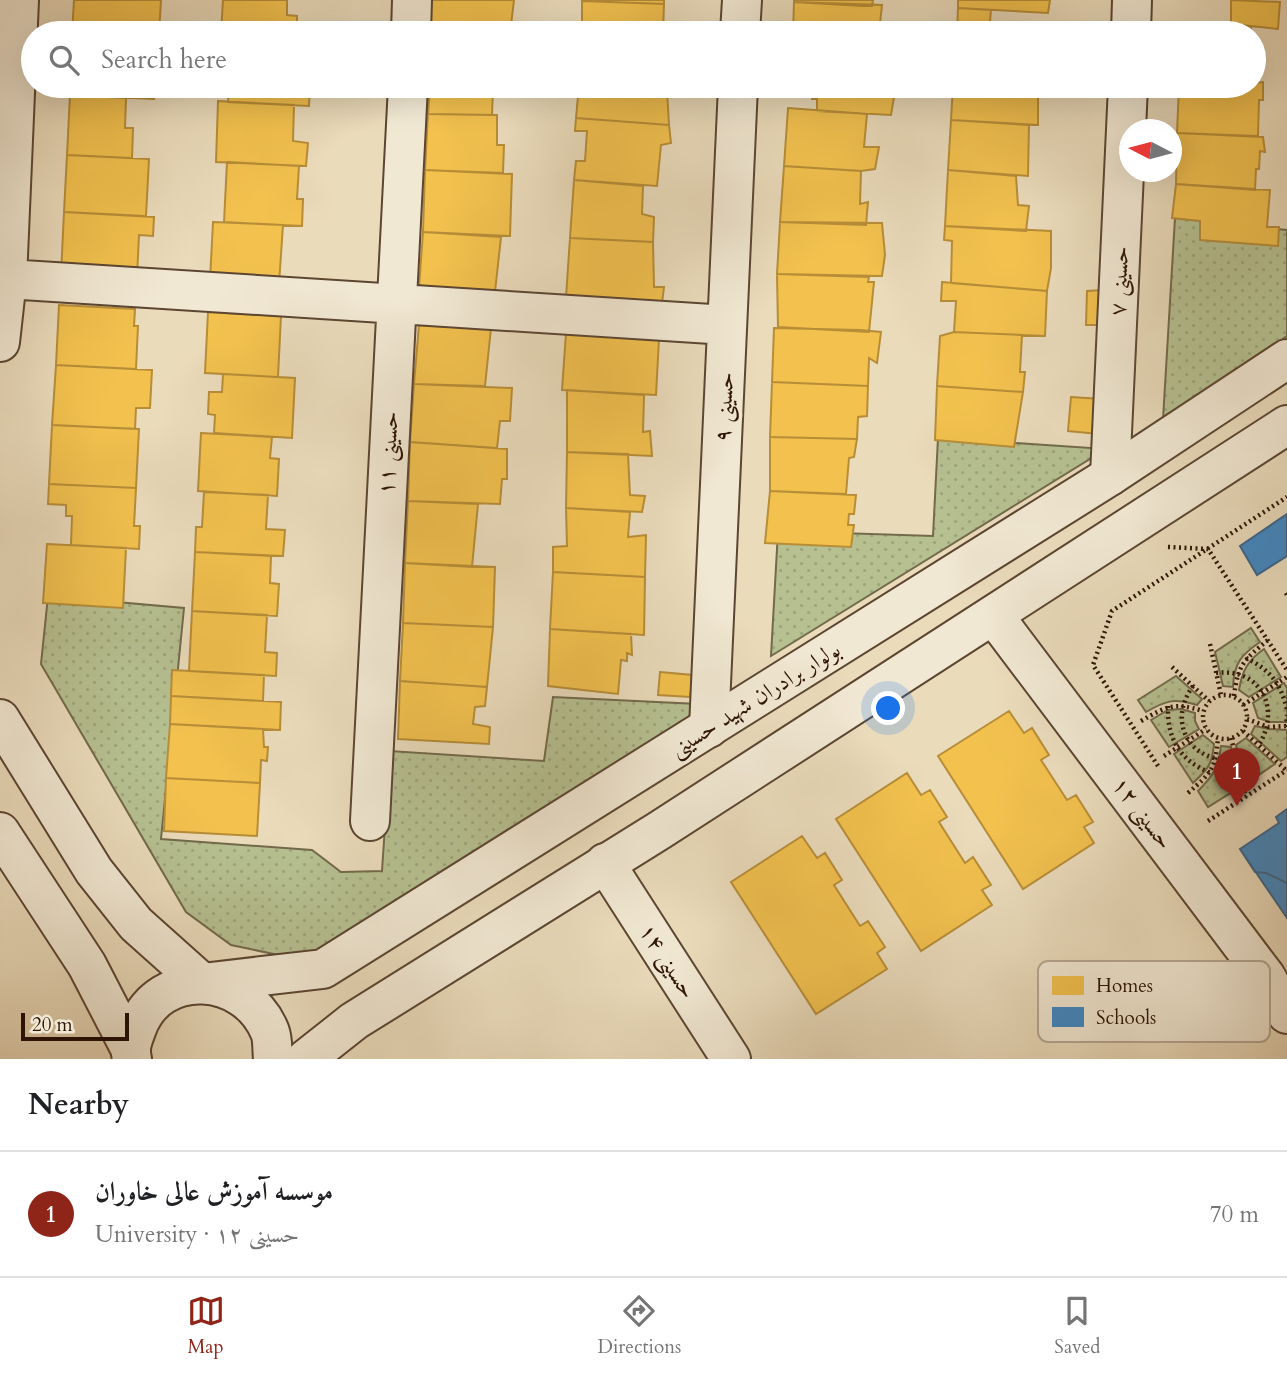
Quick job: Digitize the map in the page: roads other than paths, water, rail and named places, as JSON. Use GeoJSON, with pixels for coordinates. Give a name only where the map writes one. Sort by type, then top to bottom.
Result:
{"type":"FeatureCollection","features":[{"type":"Feature","properties":{"kind":"street"},"geometry":{"type":"LineString","coordinates":[[0,342],[7,279],[19,0]]}},
{"type":"Feature","properties":{"kind":"street"},"geometry":{"type":"LineString","coordinates":[[411,21],[412,0]]}},
{"type":"Feature","properties":{"kind":"street"},"geometry":{"type":"LineString","coordinates":[[741,21],[742,0]]}},
{"type":"Feature","properties":{"kind":"street"},"geometry":{"type":"LineString","coordinates":[[1131,21],[1132,0]]}},
{"type":"Feature","properties":{"kind":"street","name":"حسینی ۱۱"},"geometry":{"type":"LineString","coordinates":[[370,821],[407,98]]}},
{"type":"Feature","properties":{"kind":"street","name":"حسینی ۹"},"geometry":{"type":"LineString","coordinates":[[709,728],[737,98]]}},
{"type":"Feature","properties":{"kind":"street","name":"حسینی ۷"},"geometry":{"type":"LineString","coordinates":[[1110,476],[1127,98]]}},
{"type":"Feature","properties":{"kind":"street"},"geometry":{"type":"LineString","coordinates":[[7,279],[727,324]]}},
{"type":"Feature","properties":{"kind":"street","name":"بولوار برادران شهید حسینی"},"geometry":{"type":"LineString","coordinates":[[131,1053],[142,1014],[168,991],[202,983],[323,969],[1110,476],[1287,359]]}},
{"type":"Feature","properties":{"kind":"street"},"geometry":{"type":"LineString","coordinates":[[306,1059],[354,1021],[994,616],[1102,543],[1287,425]]}},
{"type":"Feature","properties":{"kind":"street","name":"حسینی ۱۲"},"geometry":{"type":"LineString","coordinates":[[994,616],[1254,961]]}},
{"type":"Feature","properties":{"kind":"street"},"geometry":{"type":"LineString","coordinates":[[0,719],[94,871],[136,924],[202,983],[232,990],[256,1008],[271,1034],[273,1059]]}},
{"type":"Feature","properties":{"kind":"street"},"geometry":{"type":"LineString","coordinates":[[0,832],[87,965],[131,1053]]}},
{"type":"Feature","properties":{"kind":"street","name":"حسینی ۱۴"},"geometry":{"type":"LineString","coordinates":[[605,863],[731,1059]]}},
{"type":"Feature","properties":{"kind":"street","name":"حسینی ۱۲"},"geometry":{"type":"LineString","coordinates":[[1270,984],[1287,1014]]}},
{"type":"Feature","properties":{"kind":"place","name":"موسسه آموزش عالی خاوران"},"geometry":{"type":"Point","coordinates":[1237,806]}}]}
